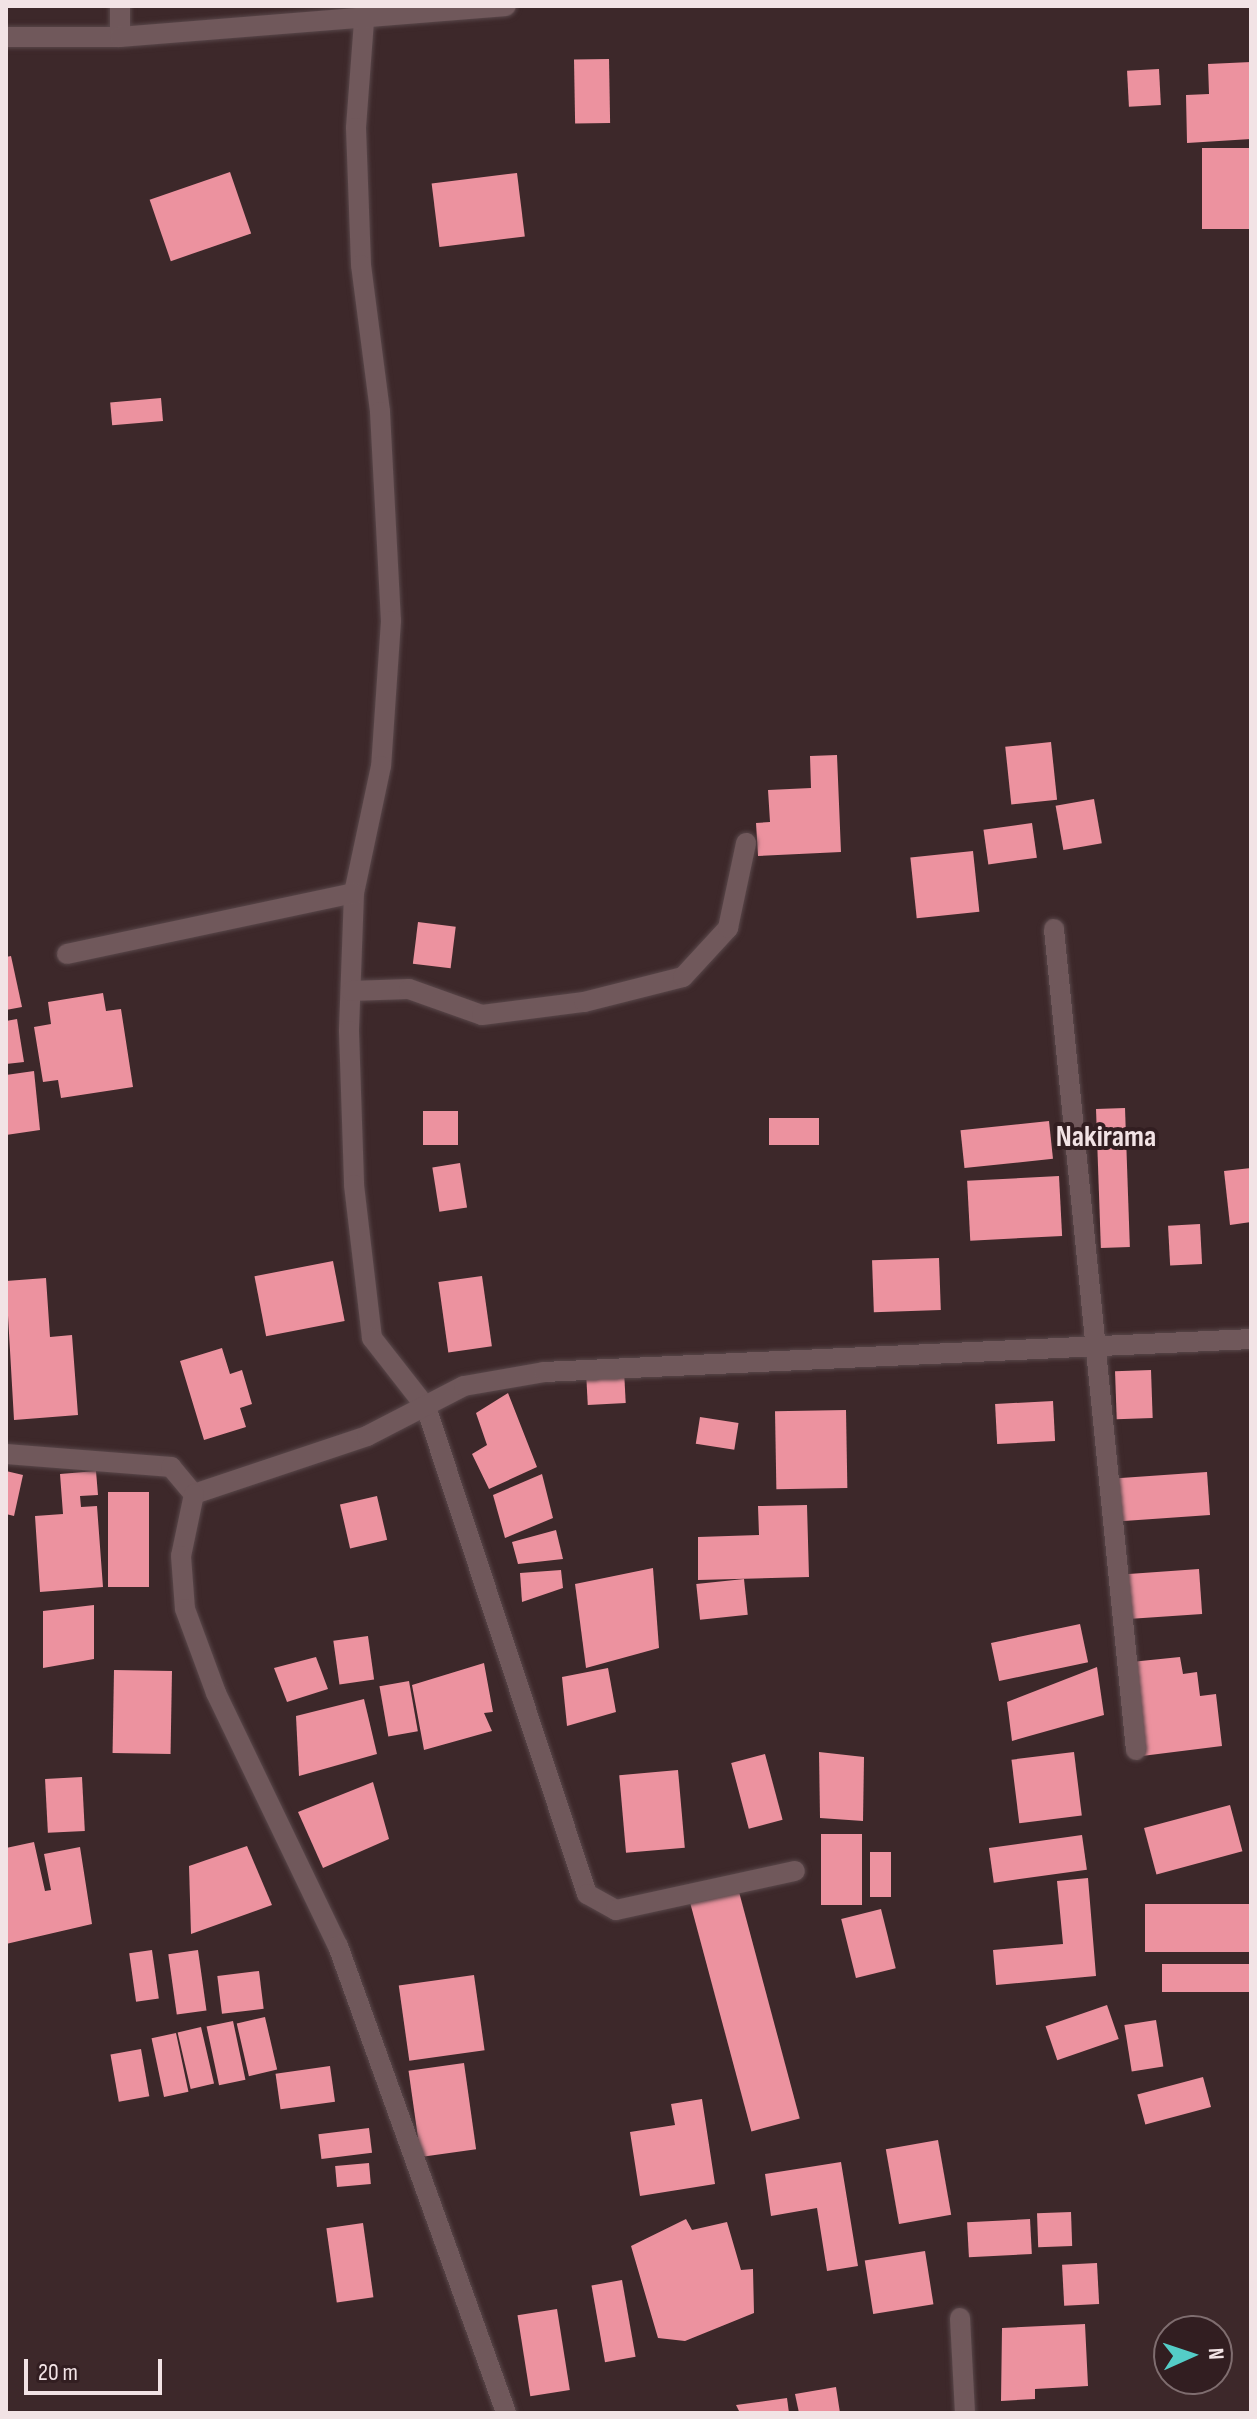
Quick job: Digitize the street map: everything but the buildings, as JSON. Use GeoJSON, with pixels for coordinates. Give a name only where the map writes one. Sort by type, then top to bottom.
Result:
{"type":"FeatureCollection","features":[{"type":"Feature","properties":{"kind":"street"},"geometry":{"type":"LineString","coordinates":[[120,6],[120,37]]}},
{"type":"Feature","properties":{"kind":"street"},"geometry":{"type":"LineString","coordinates":[[6,37],[120,37],[364,21],[506,6]]}},
{"type":"Feature","properties":{"kind":"street"},"geometry":{"type":"LineString","coordinates":[[364,21],[356,128],[361,265],[380,412],[391,621],[381,766],[354,893],[351,991],[354,1185],[372,1338],[426,1407],[587,1894],[616,1910],[795,1871]]}},
{"type":"Feature","properties":{"kind":"street"},"geometry":{"type":"LineString","coordinates":[[351,991],[409,989],[482,1015],[584,1002],[683,977],[728,928],[746,843]]}},
{"type":"Feature","properties":{"kind":"street"},"geometry":{"type":"LineString","coordinates":[[67,954],[354,893]]}},
{"type":"Feature","properties":{"kind":"street"},"geometry":{"type":"LineString","coordinates":[[1054,929],[1091,1348],[1136,1750]]}},
{"type":"Feature","properties":{"kind":"street"},"geometry":{"type":"LineString","coordinates":[[194,1494],[367,1436],[464,1386],[544,1372],[1251,1339]]}},
{"type":"Feature","properties":{"kind":"street"},"geometry":{"type":"LineString","coordinates":[[6,1454],[171,1467],[194,1494]]}},
{"type":"Feature","properties":{"kind":"street"},"geometry":{"type":"LineString","coordinates":[[194,1494],[181,1556],[185,1609],[216,1693],[338,1946],[506,2413]]}},
{"type":"Feature","properties":{"kind":"street"},"geometry":{"type":"LineString","coordinates":[[960,2318],[965,2413]]}},
{"type":"Feature","properties":{"kind":"district","name":"Nakirama"},"geometry":{"type":"Point","coordinates":[1106,1137]}}]}
